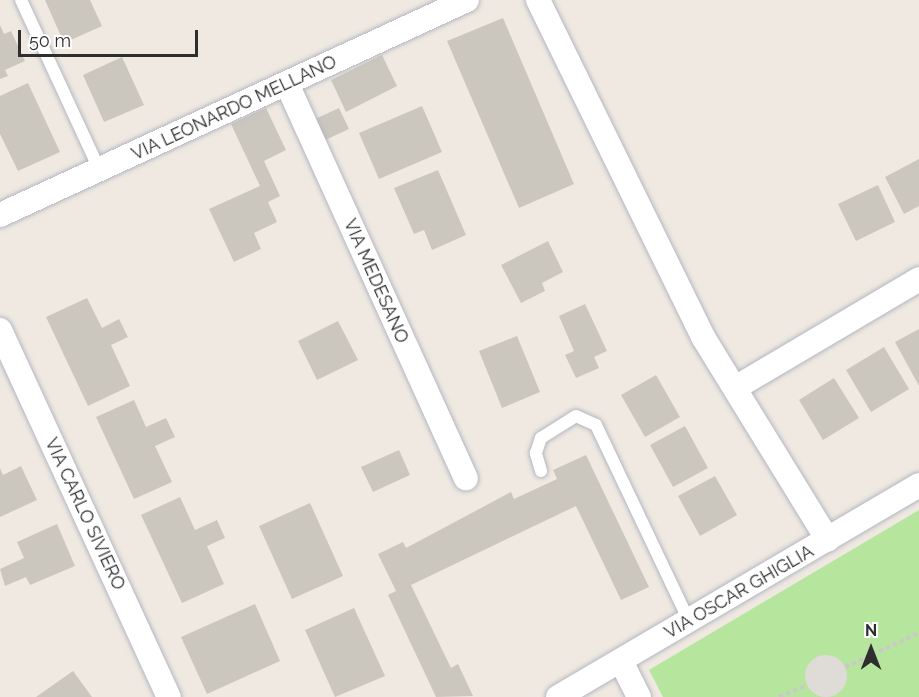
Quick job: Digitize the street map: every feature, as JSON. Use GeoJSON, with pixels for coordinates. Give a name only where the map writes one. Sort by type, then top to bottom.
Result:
{"type":"FeatureCollection","features":[{"type":"Feature","properties":{"kind":"street","name":"VIA LEONARDO MELLANO"},"geometry":{"type":"LineString","coordinates":[[0,215],[100,171],[467,0]]}},
{"type":"Feature","properties":{"kind":"street"},"geometry":{"type":"LineString","coordinates":[[538,0],[704,337],[828,540]]}},
{"type":"Feature","properties":{"kind":"street","name":"VIA MEDESANO"},"geometry":{"type":"LineString","coordinates":[[287,84],[466,478]]}},
{"type":"Feature","properties":{"kind":"street"},"geometry":{"type":"LineString","coordinates":[[735,388],[919,279]]}},
{"type":"Feature","properties":{"kind":"street","name":"VIA CARLO SIVIERO"},"geometry":{"type":"LineString","coordinates":[[0,330],[169,697]]}},
{"type":"Feature","properties":{"kind":"street","name":"VIA OSCAR GHIGLIA"},"geometry":{"type":"LineString","coordinates":[[558,697],[919,485]]}},
{"type":"Feature","properties":{"kind":"street"},"geometry":{"type":"LineString","coordinates":[[621,661],[639,697]]}},
{"type":"Feature","properties":{"kind":"lane"},"geometry":{"type":"LineString","coordinates":[[21,0],[100,171]]}},
{"type":"Feature","properties":{"kind":"lane"},"geometry":{"type":"LineString","coordinates":[[541,471],[536,453],[541,438],[576,416],[596,425],[689,621]]}},
{"type":"Feature","properties":{"kind":"path"},"geometry":{"type":"LineString","coordinates":[[845,667],[919,633]]}},
{"type":"Feature","properties":{"kind":"path"},"geometry":{"type":"LineString","coordinates":[[779,697],[807,686]]}},
{"type":"Feature","properties":{"kind":"green space"},"geometry":{"type":"Polygon","coordinates":[[[919,510],[919,697],[663,697],[649,670],[919,510]]]}},
{"type":"Feature","properties":{"kind":"shaded area"},"geometry":{"type":"Polygon","coordinates":[[[826,655],[841,661],[847,676],[841,691],[826,697],[811,691],[805,676],[811,661],[826,655]]]}},
{"type":"Feature","properties":{"kind":"building"},"geometry":{"type":"Polygon","coordinates":[[[45,0],[90,0],[102,26],[64,43],[45,0]]]}},
{"type":"Feature","properties":{"kind":"building"},"geometry":{"type":"Polygon","coordinates":[[[503,18],[574,184],[519,208],[447,41],[503,18]]]}},
{"type":"Feature","properties":{"kind":"building"},"geometry":{"type":"Polygon","coordinates":[[[0,25],[4,34],[11,31],[25,61],[5,70],[8,76],[0,79],[0,25]]]}},
{"type":"Feature","properties":{"kind":"building"},"geometry":{"type":"Polygon","coordinates":[[[382,55],[397,86],[346,112],[331,80],[382,55]]]}},
{"type":"Feature","properties":{"kind":"building"},"geometry":{"type":"Polygon","coordinates":[[[122,57],[144,105],[104,122],[83,75],[122,57]]]}},
{"type":"Feature","properties":{"kind":"building"},"geometry":{"type":"Polygon","coordinates":[[[28,83],[60,152],[18,171],[0,134],[0,96],[28,83]]]}},
{"type":"Feature","properties":{"kind":"building"},"geometry":{"type":"Polygon","coordinates":[[[422,106],[442,152],[379,179],[359,133],[422,106]]]}},
{"type":"Feature","properties":{"kind":"building"},"geometry":{"type":"Polygon","coordinates":[[[266,108],[286,150],[264,161],[280,196],[268,202],[277,222],[254,233],[261,249],[234,262],[209,209],[260,186],[231,124],[266,108]]]}},
{"type":"Feature","properties":{"kind":"building"},"geometry":{"type":"Polygon","coordinates":[[[339,108],[349,129],[323,141],[313,120],[339,108]]]}},
{"type":"Feature","properties":{"kind":"building"},"geometry":{"type":"Polygon","coordinates":[[[919,159],[919,206],[904,214],[885,177],[919,159]]]}},
{"type":"Feature","properties":{"kind":"building"},"geometry":{"type":"Polygon","coordinates":[[[438,170],[466,235],[432,250],[424,230],[414,234],[394,188],[438,170]]]}},
{"type":"Feature","properties":{"kind":"building"},"geometry":{"type":"Polygon","coordinates":[[[878,185],[895,222],[856,241],[838,204],[878,185]]]}},
{"type":"Feature","properties":{"kind":"building"},"geometry":{"type":"Polygon","coordinates":[[[548,241],[563,272],[542,283],[545,291],[521,303],[501,265],[548,241]]]}},
{"type":"Feature","properties":{"kind":"building"},"geometry":{"type":"Polygon","coordinates":[[[87,298],[102,328],[119,319],[128,337],[111,345],[130,386],[88,406],[46,317],[87,298]]]}},
{"type":"Feature","properties":{"kind":"building"},"geometry":{"type":"Polygon","coordinates":[[[585,304],[607,351],[594,357],[599,368],[576,378],[565,355],[574,351],[559,316],[585,304]]]}},
{"type":"Feature","properties":{"kind":"building"},"geometry":{"type":"Polygon","coordinates":[[[338,321],[358,360],[317,380],[298,341],[338,321]]]}},
{"type":"Feature","properties":{"kind":"building"},"geometry":{"type":"Polygon","coordinates":[[[919,329],[919,386],[895,342],[919,329]]]}},
{"type":"Feature","properties":{"kind":"building"},"geometry":{"type":"Polygon","coordinates":[[[517,336],[540,392],[502,408],[479,351],[517,336]]]}},
{"type":"Feature","properties":{"kind":"building"},"geometry":{"type":"Polygon","coordinates":[[[884,347],[909,389],[871,412],[846,370],[884,347]]]}},
{"type":"Feature","properties":{"kind":"building"},"geometry":{"type":"Polygon","coordinates":[[[656,375],[680,417],[645,437],[621,395],[656,375]]]}},
{"type":"Feature","properties":{"kind":"building"},"geometry":{"type":"Polygon","coordinates":[[[834,378],[859,418],[823,440],[799,400],[834,378]]]}},
{"type":"Feature","properties":{"kind":"building"},"geometry":{"type":"Polygon","coordinates":[[[134,400],[146,427],[166,418],[175,437],[155,446],[172,482],[134,499],[96,417],[134,400]]]}},
{"type":"Feature","properties":{"kind":"building"},"geometry":{"type":"Polygon","coordinates":[[[685,426],[708,468],[673,487],[650,445],[685,426]]]}},
{"type":"Feature","properties":{"kind":"building"},"geometry":{"type":"Polygon","coordinates":[[[399,450],[410,475],[373,492],[361,467],[399,450]]]}},
{"type":"Feature","properties":{"kind":"building"},"geometry":{"type":"Polygon","coordinates":[[[586,455],[649,587],[621,600],[576,506],[411,585],[451,668],[458,664],[473,696],[436,697],[388,595],[396,591],[378,554],[403,542],[406,548],[511,492],[514,499],[557,479],[553,470],[586,455]]]}},
{"type":"Feature","properties":{"kind":"building"},"geometry":{"type":"Polygon","coordinates":[[[21,466],[37,500],[0,517],[0,468],[3,475],[21,466]]]}},
{"type":"Feature","properties":{"kind":"building"},"geometry":{"type":"Polygon","coordinates":[[[715,476],[737,515],[700,536],[678,496],[715,476]]]}},
{"type":"Feature","properties":{"kind":"building"},"geometry":{"type":"Polygon","coordinates":[[[180,497],[195,530],[217,520],[225,538],[207,546],[224,584],[182,603],[141,515],[180,497]]]}},
{"type":"Feature","properties":{"kind":"building"},"geometry":{"type":"Polygon","coordinates":[[[310,503],[343,576],[292,599],[259,526],[310,503]]]}},
{"type":"Feature","properties":{"kind":"building"},"geometry":{"type":"Polygon","coordinates":[[[57,524],[75,566],[30,585],[26,577],[5,586],[0,569],[24,558],[17,542],[57,524]]]}},
{"type":"Feature","properties":{"kind":"building"},"geometry":{"type":"Polygon","coordinates":[[[255,604],[280,661],[207,694],[181,637],[255,604]]]}},
{"type":"Feature","properties":{"kind":"building"},"geometry":{"type":"Polygon","coordinates":[[[354,608],[385,676],[335,697],[305,630],[354,608]]]}},
{"type":"Feature","properties":{"kind":"building"},"geometry":{"type":"Polygon","coordinates":[[[73,671],[92,697],[36,697],[73,671]]]}}]}
